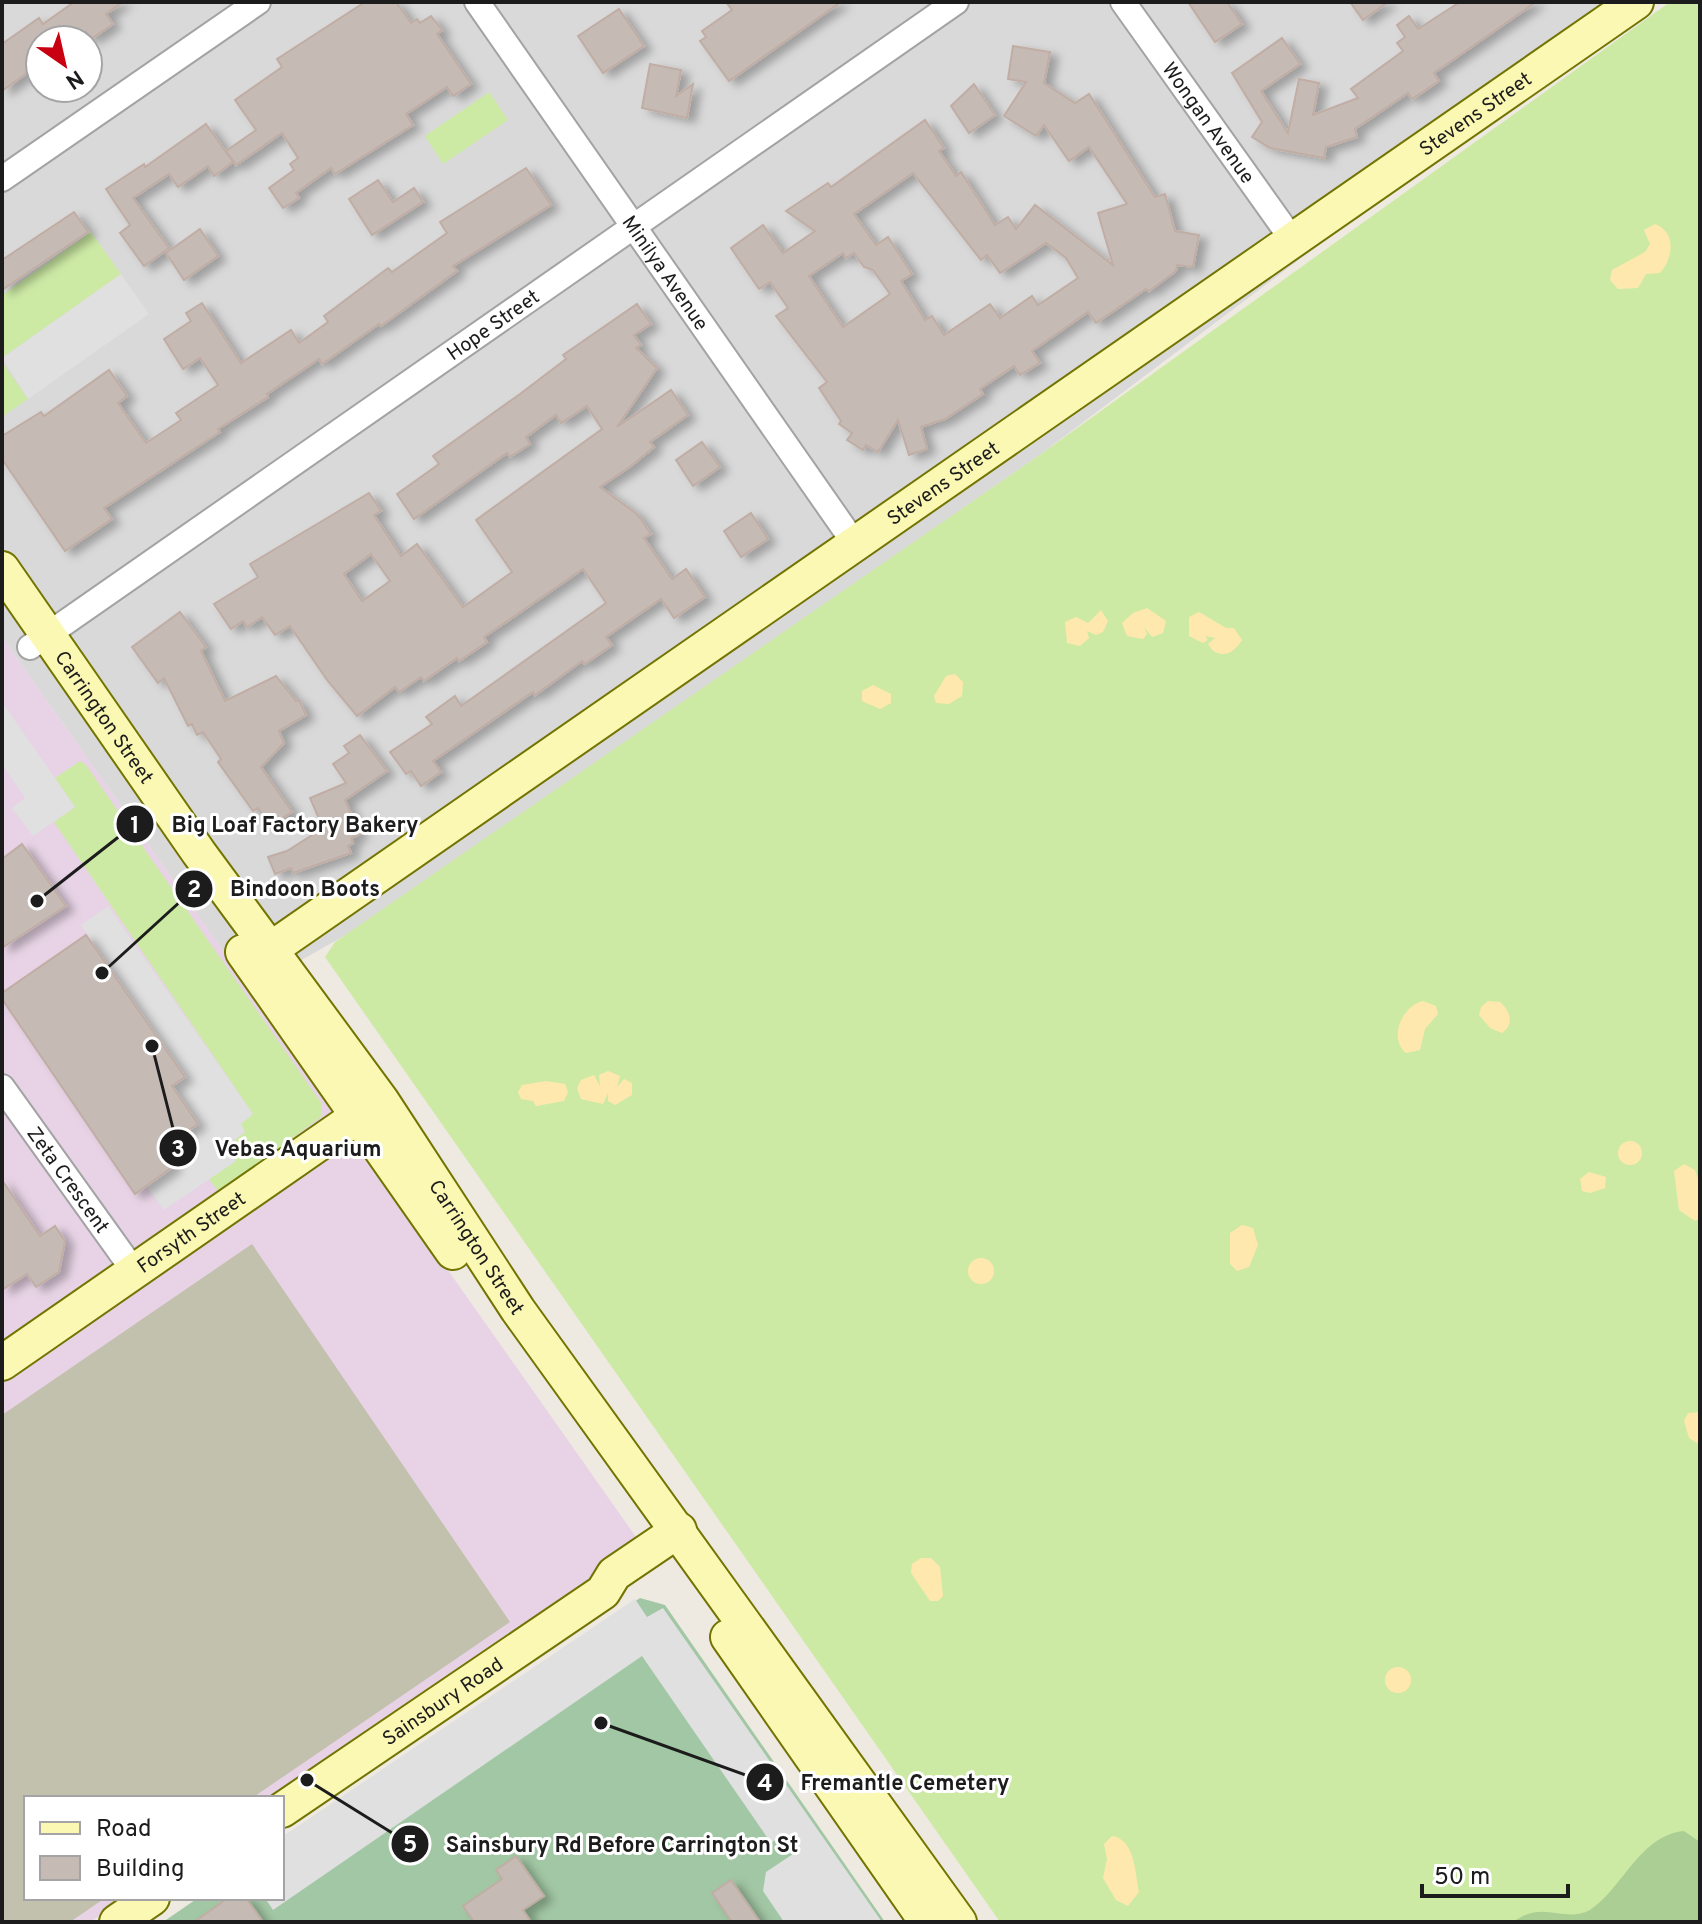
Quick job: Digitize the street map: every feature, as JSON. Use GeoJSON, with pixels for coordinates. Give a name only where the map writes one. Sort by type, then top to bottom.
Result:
{"type":"FeatureCollection","features":[{"type":"Feature","properties":{"kind":"street"},"geometry":{"type":"LineString","coordinates":[[2,179],[258,2]]}},
{"type":"Feature","properties":{"kind":"street","name":"Minilya Avenue"},"geometry":{"type":"LineString","coordinates":[[477,2],[855,544]]}},
{"type":"Feature","properties":{"kind":"street","name":"Hope Street"},"geometry":{"type":"LineString","coordinates":[[39,641],[956,2]]}},
{"type":"Feature","properties":{"kind":"street","name":"Wongan Avenue"},"geometry":{"type":"LineString","coordinates":[[1123,2],[1294,242]]}},
{"type":"Feature","properties":{"kind":"street","name":"Stevens Street"},"geometry":{"type":"LineString","coordinates":[[260,957],[1636,2]]}},
{"type":"Feature","properties":{"kind":"street","name":"Carrington Street"},"geometry":{"type":"LineString","coordinates":[[2,569],[39,641],[260,957],[677,1545],[959,1922]]}},
{"type":"Feature","properties":{"kind":"street","name":"Carrington Street"},"geometry":{"type":"LineString","coordinates":[[2,607],[39,641]]}},
{"type":"Feature","properties":{"kind":"street","name":"Zeta Crescent"},"geometry":{"type":"LineString","coordinates":[[2,1087],[134,1271]]}},
{"type":"Feature","properties":{"kind":"street","name":"Forsyth Street"},"geometry":{"type":"LineString","coordinates":[[2,1363],[369,1108]]}},
{"type":"Feature","properties":{"kind":"street","name":"Carrington Street"},"geometry":{"type":"LineString","coordinates":[[677,1545],[927,1922]]}},
{"type":"Feature","properties":{"kind":"street","name":"Sainsbury Road"},"geometry":{"type":"LineString","coordinates":[[284,1809],[603,1592],[626,1589],[677,1545]]}},
{"type":"Feature","properties":{"kind":"street"},"geometry":{"type":"LineString","coordinates":[[117,1922],[149,1900]]}},
{"type":"Feature","properties":{"kind":"shaded area"},"geometry":{"type":"Polygon","coordinates":[[[2,2],[1641,2],[1041,454],[351,932],[250,989],[2,637],[2,2]]]}},
{"type":"Feature","properties":{"kind":"shaded area"},"geometry":{"type":"Polygon","coordinates":[[[121,274],[149,314],[28,399],[2,358],[121,274]]]}},
{"type":"Feature","properties":{"kind":"shaded area"},"geometry":{"type":"Polygon","coordinates":[[[2,637],[643,1547],[276,1796],[24,1796],[24,1900],[123,1900],[90,1922],[2,1922],[2,637]]]}},
{"type":"Feature","properties":{"kind":"shaded area"},"geometry":{"type":"Polygon","coordinates":[[[2,702],[75,807],[33,836],[12,808],[25,798],[2,764],[2,702]]]}},
{"type":"Feature","properties":{"kind":"shaded area"},"geometry":{"type":"Polygon","coordinates":[[[108,906],[253,1114],[241,1124],[245,1132],[227,1145],[236,1161],[164,1210],[146,1186],[174,1166],[162,1149],[172,1086],[185,1076],[81,925],[108,906]]]}},
{"type":"Feature","properties":{"kind":"shaded area"},"geometry":{"type":"Polygon","coordinates":[[[252,1244],[510,1622],[255,1796],[24,1796],[24,1900],[102,1900],[70,1922],[2,1922],[2,1415],[252,1244]]]}},
{"type":"Feature","properties":{"kind":"shaded area"},"geometry":{"type":"Polygon","coordinates":[[[635,1599],[647,1617],[663,1608],[882,1922],[784,1922],[763,1891],[766,1872],[796,1852],[784,1834],[771,1843],[642,1656],[273,1910],[266,1900],[284,1900],[284,1836],[635,1599]]]}},
{"type":"Feature","properties":{"kind":"green space"},"geometry":{"type":"Polygon","coordinates":[[[1670,2],[1700,2],[1700,1922],[1000,1922],[325,957],[335,942],[1041,454],[1670,2]]]}},
{"type":"Feature","properties":{"kind":"green space"},"geometry":{"type":"Polygon","coordinates":[[[489,92],[508,120],[443,164],[425,136],[489,92]]]}},
{"type":"Feature","properties":{"kind":"green space"},"geometry":{"type":"Polygon","coordinates":[[[91,232],[121,274],[2,358],[2,295],[91,232]]]}},
{"type":"Feature","properties":{"kind":"green space"},"geometry":{"type":"Polygon","coordinates":[[[2,362],[28,399],[2,417],[2,362]]]}},
{"type":"Feature","properties":{"kind":"green space"},"geometry":{"type":"Polygon","coordinates":[[[80,761],[86,765],[322,1104],[321,1117],[224,1189],[217,1190],[209,1179],[236,1161],[227,1146],[245,1132],[240,1124],[253,1114],[54,822],[75,807],[55,778],[80,761]]]}},
{"type":"Feature","properties":{"kind":"green space"},"geometry":{"type":"Polygon","coordinates":[[[640,1598],[665,1605],[885,1922],[163,1922],[195,1900],[284,1900],[284,1840],[640,1598]]]}},
{"type":"Feature","properties":{"kind":"green space"},"geometry":{"type":"Polygon","coordinates":[[[1684,1831],[1700,1842],[1700,1922],[1513,1922],[1535,1912],[1571,1915],[1590,1910],[1655,1842],[1684,1831]]]}},
{"type":"Feature","properties":{"kind":"sand"},"geometry":{"type":"Polygon","coordinates":[[[1655,224],[1670,239],[1668,261],[1660,273],[1646,274],[1638,288],[1618,289],[1610,280],[1612,270],[1645,252],[1650,244],[1644,230],[1655,224]]]}},
{"type":"Feature","properties":{"kind":"sand"},"geometry":{"type":"Polygon","coordinates":[[[1147,608],[1166,621],[1163,633],[1152,637],[1144,627],[1147,634],[1143,639],[1127,636],[1122,623],[1133,613],[1147,608]]]}},
{"type":"Feature","properties":{"kind":"sand"},"geometry":{"type":"Polygon","coordinates":[[[1101,610],[1108,621],[1103,632],[1096,635],[1087,631],[1089,638],[1080,646],[1067,643],[1065,622],[1076,617],[1088,623],[1101,610]]]}},
{"type":"Feature","properties":{"kind":"sand"},"geometry":{"type":"Polygon","coordinates":[[[1199,612],[1226,628],[1234,628],[1242,640],[1236,648],[1221,654],[1208,644],[1215,638],[1205,636],[1208,640],[1203,643],[1189,636],[1189,617],[1199,612]]]}},
{"type":"Feature","properties":{"kind":"sand"},"geometry":{"type":"Polygon","coordinates":[[[955,674],[963,682],[962,696],[949,704],[936,703],[934,696],[946,676],[955,674]]]}},
{"type":"Feature","properties":{"kind":"sand"},"geometry":{"type":"Polygon","coordinates":[[[873,685],[891,694],[891,703],[880,709],[862,701],[862,691],[873,685]]]}},
{"type":"Feature","properties":{"kind":"sand"},"geometry":{"type":"Polygon","coordinates":[[[1423,1001],[1436,1006],[1438,1014],[1425,1029],[1420,1050],[1406,1053],[1398,1039],[1400,1023],[1409,1009],[1423,1001]]]}},
{"type":"Feature","properties":{"kind":"sand"},"geometry":{"type":"Polygon","coordinates":[[[1488,1001],[1500,1002],[1508,1013],[1509,1026],[1502,1033],[1490,1028],[1479,1015],[1481,1007],[1488,1001]]]}},
{"type":"Feature","properties":{"kind":"sand"},"geometry":{"type":"Polygon","coordinates":[[[608,1071],[620,1076],[617,1087],[624,1079],[632,1083],[632,1095],[615,1105],[608,1101],[608,1093],[603,1104],[581,1099],[577,1088],[581,1080],[594,1075],[600,1086],[599,1075],[608,1071]]]}},
{"type":"Feature","properties":{"kind":"sand"},"geometry":{"type":"Polygon","coordinates":[[[546,1081],[565,1084],[568,1092],[564,1101],[536,1106],[533,1101],[521,1099],[518,1092],[522,1085],[546,1081]]]}},
{"type":"Feature","properties":{"kind":"sand"},"geometry":{"type":"Polygon","coordinates":[[[1625,1141],[1635,1141],[1642,1148],[1642,1158],[1635,1165],[1625,1165],[1618,1158],[1618,1148],[1625,1141]]]}},
{"type":"Feature","properties":{"kind":"sand"},"geometry":{"type":"Polygon","coordinates":[[[1684,1164],[1695,1170],[1700,1185],[1700,1218],[1695,1221],[1679,1210],[1674,1171],[1684,1164]]]}},
{"type":"Feature","properties":{"kind":"sand"},"geometry":{"type":"Polygon","coordinates":[[[1589,1172],[1606,1177],[1605,1188],[1590,1193],[1582,1191],[1580,1179],[1589,1172]]]}},
{"type":"Feature","properties":{"kind":"sand"},"geometry":{"type":"Polygon","coordinates":[[[1242,1225],[1253,1228],[1258,1245],[1249,1267],[1237,1271],[1230,1264],[1230,1233],[1242,1225]]]}},
{"type":"Feature","properties":{"kind":"sand"},"geometry":{"type":"Polygon","coordinates":[[[981,1258],[990,1262],[994,1271],[990,1280],[981,1284],[972,1280],[968,1271],[972,1262],[981,1258]]]}},
{"type":"Feature","properties":{"kind":"sand"},"geometry":{"type":"Polygon","coordinates":[[[1700,1412],[1700,1445],[1689,1438],[1684,1421],[1688,1413],[1700,1412]]]}},
{"type":"Feature","properties":{"kind":"sand"},"geometry":{"type":"Polygon","coordinates":[[[921,1558],[931,1558],[940,1567],[943,1596],[938,1601],[930,1601],[911,1573],[912,1564],[921,1558]]]}},
{"type":"Feature","properties":{"kind":"sand"},"geometry":{"type":"Polygon","coordinates":[[[1398,1667],[1407,1671],[1411,1680],[1407,1689],[1398,1693],[1389,1689],[1385,1680],[1389,1671],[1398,1667]]]}},
{"type":"Feature","properties":{"kind":"sand"},"geometry":{"type":"Polygon","coordinates":[[[1112,1836],[1125,1843],[1135,1867],[1139,1892],[1128,1906],[1116,1900],[1103,1878],[1107,1859],[1104,1844],[1112,1836]]]}},
{"type":"Feature","properties":{"kind":"building"},"geometry":{"type":"Polygon","coordinates":[[[74,2],[123,2],[106,14],[113,24],[104,30],[104,24],[43,24],[74,2]]]}},
{"type":"Feature","properties":{"kind":"building"},"geometry":{"type":"Polygon","coordinates":[[[365,2],[396,2],[411,23],[417,19],[420,23],[431,16],[442,30],[437,34],[471,84],[453,96],[447,87],[406,114],[413,125],[335,174],[331,168],[296,193],[299,198],[283,208],[269,188],[294,170],[290,164],[298,158],[282,133],[236,165],[226,151],[256,130],[235,100],[282,67],[277,59],[365,2]]]}},
{"type":"Feature","properties":{"kind":"building"},"geometry":{"type":"Polygon","coordinates":[[[726,2],[841,2],[729,81],[700,41],[706,37],[702,31],[732,10],[726,2]]]}},
{"type":"Feature","properties":{"kind":"building"},"geometry":{"type":"Polygon","coordinates":[[[1188,2],[1227,2],[1242,24],[1215,42],[1188,2]]]}},
{"type":"Feature","properties":{"kind":"building"},"geometry":{"type":"Polygon","coordinates":[[[1350,2],[1388,2],[1363,20],[1350,2]]]}},
{"type":"Feature","properties":{"kind":"building"},"geometry":{"type":"Polygon","coordinates":[[[1460,2],[1536,2],[1434,73],[1439,81],[1412,99],[1408,93],[1355,129],[1357,137],[1326,147],[1324,158],[1270,148],[1252,137],[1262,122],[1232,73],[1282,38],[1300,64],[1261,91],[1288,133],[1299,79],[1319,83],[1313,115],[1358,98],[1351,89],[1403,51],[1397,43],[1405,37],[1397,25],[1409,16],[1418,29],[1460,2]]]}},
{"type":"Feature","properties":{"kind":"building"},"geometry":{"type":"Polygon","coordinates":[[[619,9],[644,46],[603,73],[578,36],[619,9]]]}},
{"type":"Feature","properties":{"kind":"building"},"geometry":{"type":"Polygon","coordinates":[[[24,29],[24,75],[2,91],[2,44],[24,29]]]}},
{"type":"Feature","properties":{"kind":"building"},"geometry":{"type":"Polygon","coordinates":[[[1013,46],[1050,52],[1044,83],[1075,103],[1089,94],[1155,197],[1165,194],[1175,231],[1199,235],[1193,267],[1177,265],[1176,271],[1149,291],[1146,289],[1096,323],[1088,312],[1032,351],[1040,363],[1020,375],[1014,366],[980,389],[983,394],[945,419],[921,427],[927,449],[909,455],[898,420],[878,452],[866,445],[863,450],[847,440],[852,433],[839,424],[841,421],[819,388],[827,382],[776,316],[788,308],[770,282],[759,289],[731,248],[763,225],[783,253],[815,231],[786,211],[828,183],[831,187],[925,120],[944,148],[939,151],[956,176],[961,172],[995,225],[1008,217],[1016,229],[1035,205],[1113,265],[1098,213],[1127,204],[1089,147],[1069,161],[1044,125],[1036,136],[1004,116],[1026,82],[1008,79],[1013,46]],[[913,173],[854,214],[876,245],[888,237],[912,274],[901,281],[925,320],[932,316],[944,335],[990,304],[1000,318],[1032,296],[1038,305],[1078,278],[1066,258],[1046,243],[1000,273],[987,255],[981,260],[913,173]],[[843,253],[809,276],[843,327],[890,294],[873,270],[864,267],[854,253],[846,258],[843,253]]]}},
{"type":"Feature","properties":{"kind":"building"},"geometry":{"type":"Polygon","coordinates":[[[650,64],[681,70],[676,96],[693,84],[687,118],[642,108],[650,64]]]}},
{"type":"Feature","properties":{"kind":"building"},"geometry":{"type":"Polygon","coordinates":[[[974,84],[995,115],[969,133],[951,106],[974,84]]]}},
{"type":"Feature","properties":{"kind":"building"},"geometry":{"type":"Polygon","coordinates":[[[206,124],[233,162],[214,176],[208,166],[178,187],[169,174],[133,198],[169,248],[144,266],[120,233],[130,225],[106,189],[144,164],[145,167],[206,124]]]}},
{"type":"Feature","properties":{"kind":"building"},"geometry":{"type":"Polygon","coordinates":[[[526,168],[551,205],[453,266],[457,271],[381,326],[379,324],[322,364],[319,359],[218,429],[220,432],[104,508],[112,519],[65,551],[2,459],[2,436],[41,412],[44,416],[109,370],[127,396],[118,403],[146,443],[181,420],[176,413],[218,385],[200,358],[183,369],[164,339],[191,321],[186,313],[202,303],[241,363],[291,330],[299,343],[328,322],[324,316],[388,268],[392,272],[447,233],[440,222],[526,168]]]}},
{"type":"Feature","properties":{"kind":"building"},"geometry":{"type":"Polygon","coordinates":[[[378,180],[393,202],[414,188],[423,202],[372,235],[349,199],[378,180]]]}},
{"type":"Feature","properties":{"kind":"building"},"geometry":{"type":"Polygon","coordinates":[[[74,212],[88,232],[2,290],[2,260],[74,212]]]}},
{"type":"Feature","properties":{"kind":"building"},"geometry":{"type":"Polygon","coordinates":[[[200,229],[218,256],[184,280],[166,253],[200,229]]]}},
{"type":"Feature","properties":{"kind":"building"},"geometry":{"type":"Polygon","coordinates":[[[637,304],[651,324],[634,335],[641,345],[636,348],[657,368],[617,427],[671,390],[688,415],[650,442],[654,447],[631,466],[600,487],[637,514],[651,534],[644,538],[672,579],[686,569],[705,597],[674,618],[661,599],[606,637],[612,645],[585,664],[582,661],[535,695],[533,692],[433,761],[441,772],[421,786],[411,771],[406,774],[390,752],[432,724],[426,717],[455,696],[461,706],[606,603],[583,569],[484,637],[487,642],[459,661],[457,658],[424,681],[421,677],[399,692],[395,687],[357,716],[327,680],[290,626],[275,635],[262,617],[247,627],[243,621],[231,629],[214,604],[258,577],[250,564],[369,493],[381,511],[374,515],[401,556],[417,544],[463,607],[512,572],[476,520],[602,429],[587,406],[561,423],[556,415],[526,437],[530,444],[510,457],[507,453],[414,519],[397,494],[439,464],[433,456],[566,359],[563,355],[637,304]],[[371,554],[344,574],[362,601],[390,581],[371,554]]]}},
{"type":"Feature","properties":{"kind":"building"},"geometry":{"type":"Polygon","coordinates":[[[702,442],[720,467],[693,486],[676,460],[702,442]]]}},
{"type":"Feature","properties":{"kind":"building"},"geometry":{"type":"Polygon","coordinates":[[[751,513],[768,539],[741,557],[724,531],[751,513]]]}},
{"type":"Feature","properties":{"kind":"building"},"geometry":{"type":"Polygon","coordinates":[[[180,612],[206,647],[201,651],[225,701],[276,676],[296,701],[299,700],[306,715],[279,731],[284,743],[261,767],[292,812],[270,826],[258,808],[253,811],[218,762],[221,759],[203,732],[197,735],[192,724],[188,726],[164,678],[158,683],[132,647],[180,612]]]}},
{"type":"Feature","properties":{"kind":"building"},"geometry":{"type":"Polygon","coordinates":[[[360,735],[387,771],[345,800],[360,834],[351,838],[353,843],[348,846],[351,853],[293,873],[291,868],[275,874],[268,857],[287,851],[323,828],[310,798],[346,783],[333,764],[349,753],[344,746],[360,735]]]}},
{"type":"Feature","properties":{"kind":"building"},"geometry":{"type":"Polygon","coordinates":[[[22,844],[66,906],[2,948],[2,859],[22,844]]]}},
{"type":"Feature","properties":{"kind":"building"},"geometry":{"type":"Polygon","coordinates":[[[86,935],[185,1077],[172,1086],[198,1124],[162,1149],[174,1166],[135,1194],[2,999],[2,993],[86,935]]]}},
{"type":"Feature","properties":{"kind":"building"},"geometry":{"type":"Polygon","coordinates":[[[2,1180],[40,1236],[55,1226],[65,1241],[59,1272],[36,1287],[27,1274],[2,1290],[2,1180]]]}},
{"type":"Feature","properties":{"kind":"building"},"geometry":{"type":"Polygon","coordinates":[[[516,1856],[544,1896],[523,1910],[531,1922],[474,1922],[463,1906],[502,1879],[496,1870],[516,1856]]]}},
{"type":"Feature","properties":{"kind":"building"},"geometry":{"type":"Polygon","coordinates":[[[731,1880],[760,1922],[732,1922],[712,1893],[731,1880]]]}},
{"type":"Feature","properties":{"kind":"building"},"geometry":{"type":"Polygon","coordinates":[[[225,1900],[247,1900],[263,1922],[194,1922],[225,1900]]]}},
{"type":"Feature","properties":{"kind":"place","name":"Big Loaf Factory Bakery"},"geometry":{"type":"Point","coordinates":[37,901]}},
{"type":"Feature","properties":{"kind":"place","name":"Bindoon Boots"},"geometry":{"type":"Point","coordinates":[102,973]}},
{"type":"Feature","properties":{"kind":"place","name":"Vebas Aquarium"},"geometry":{"type":"Point","coordinates":[152,1046]}},
{"type":"Feature","properties":{"kind":"place","name":"Fremantle Cemetery"},"geometry":{"type":"Point","coordinates":[601,1723]}},
{"type":"Feature","properties":{"kind":"place","name":"Sainsbury Rd Before Carrington St"},"geometry":{"type":"Point","coordinates":[307,1780]}}]}
